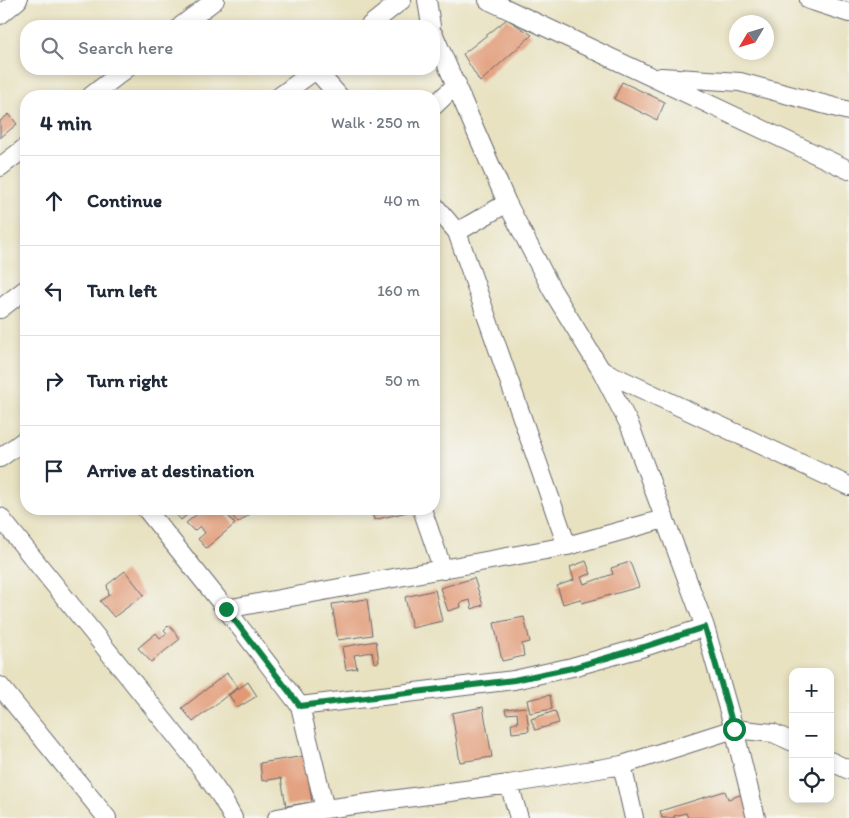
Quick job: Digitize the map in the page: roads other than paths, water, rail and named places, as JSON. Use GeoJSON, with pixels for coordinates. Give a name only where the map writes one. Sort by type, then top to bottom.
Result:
{"type":"FeatureCollection","features":[{"type":"Feature","properties":{"kind":"street"},"geometry":{"type":"LineString","coordinates":[[0,15],[18,0]]}},
{"type":"Feature","properties":{"kind":"street"},"geometry":{"type":"LineString","coordinates":[[189,20],[215,0]]}},
{"type":"Feature","properties":{"kind":"street"},"geometry":{"type":"LineString","coordinates":[[377,20],[402,0]]}},
{"type":"Feature","properties":{"kind":"street"},"geometry":{"type":"LineString","coordinates":[[427,0],[430,20]]}},
{"type":"Feature","properties":{"kind":"street"},"geometry":{"type":"LineString","coordinates":[[488,0],[849,170]]}},
{"type":"Feature","properties":{"kind":"street"},"geometry":{"type":"LineString","coordinates":[[809,0],[849,13]]}},
{"type":"Feature","properties":{"kind":"street"},"geometry":{"type":"LineString","coordinates":[[440,48],[507,203],[552,290],[600,370],[630,426],[705,627],[734,729],[756,818]]}},
{"type":"Feature","properties":{"kind":"street"},"geometry":{"type":"LineString","coordinates":[[99,90],[118,75]]}},
{"type":"Feature","properties":{"kind":"street"},"geometry":{"type":"LineString","coordinates":[[288,90],[308,75]]}},
{"type":"Feature","properties":{"kind":"street"},"geometry":{"type":"LineString","coordinates":[[321,75],[334,90]]}},
{"type":"Feature","properties":{"kind":"street"},"geometry":{"type":"LineString","coordinates":[[650,76],[740,82],[849,111]]}},
{"type":"Feature","properties":{"kind":"street"},"geometry":{"type":"LineString","coordinates":[[440,100],[457,84]]}},
{"type":"Feature","properties":{"kind":"street"},"geometry":{"type":"LineString","coordinates":[[0,167],[20,151]]}},
{"type":"Feature","properties":{"kind":"street"},"geometry":{"type":"LineString","coordinates":[[457,232],[507,203]]}},
{"type":"Feature","properties":{"kind":"street"},"geometry":{"type":"LineString","coordinates":[[440,212],[457,232],[567,546]]}},
{"type":"Feature","properties":{"kind":"street"},"geometry":{"type":"LineString","coordinates":[[0,309],[20,294]]}},
{"type":"Feature","properties":{"kind":"street"},"geometry":{"type":"LineString","coordinates":[[600,370],[849,486]]}},
{"type":"Feature","properties":{"kind":"street"},"geometry":{"type":"LineString","coordinates":[[0,458],[20,443]]}},
{"type":"Feature","properties":{"kind":"street"},"geometry":{"type":"LineString","coordinates":[[151,515],[300,706],[325,809]]}},
{"type":"Feature","properties":{"kind":"street"},"geometry":{"type":"LineString","coordinates":[[424,515],[443,570]]}},
{"type":"Feature","properties":{"kind":"street"},"geometry":{"type":"LineString","coordinates":[[0,517],[193,757],[222,798],[233,818]]}},
{"type":"Feature","properties":{"kind":"street"},"geometry":{"type":"LineString","coordinates":[[226,609],[567,546],[664,519]]}},
{"type":"Feature","properties":{"kind":"street"},"geometry":{"type":"LineString","coordinates":[[300,706],[514,680],[572,668],[705,627]]}},
{"type":"Feature","properties":{"kind":"street"},"geometry":{"type":"LineString","coordinates":[[0,686],[107,818]]}},
{"type":"Feature","properties":{"kind":"street"},"geometry":{"type":"LineString","coordinates":[[277,818],[325,809],[509,784],[622,765],[734,729],[773,733],[789,740]]}},
{"type":"Feature","properties":{"kind":"street"},"geometry":{"type":"LineString","coordinates":[[834,763],[849,770]]}},
{"type":"Feature","properties":{"kind":"street"},"geometry":{"type":"LineString","coordinates":[[622,765],[634,818]]}},
{"type":"Feature","properties":{"kind":"street"},"geometry":{"type":"LineString","coordinates":[[509,784],[519,818]]}}]}
